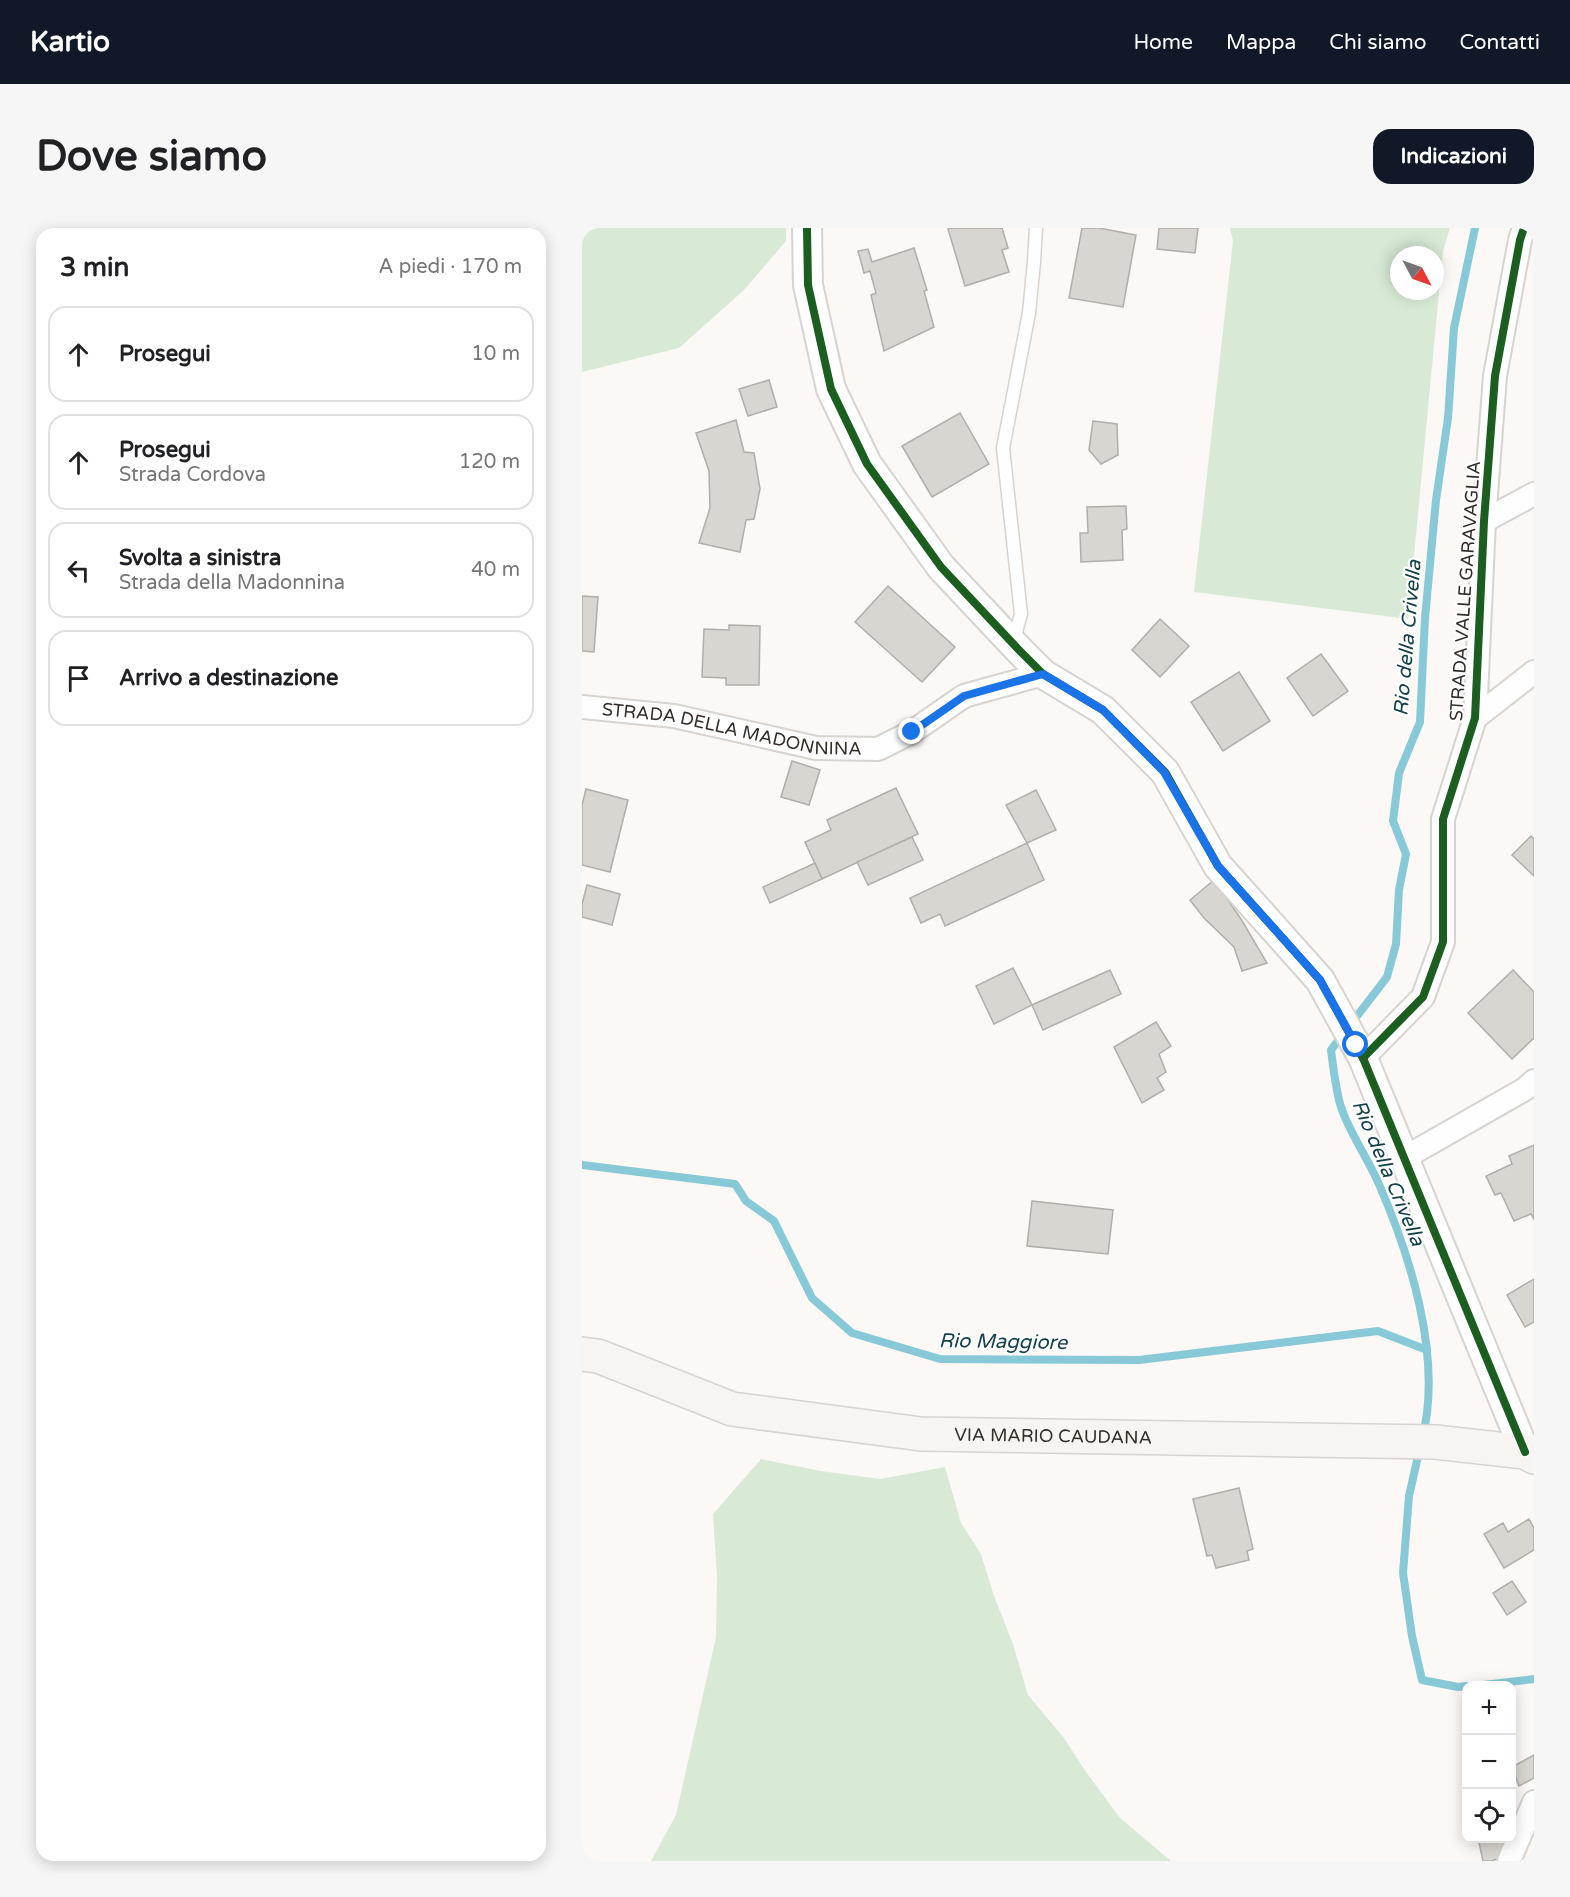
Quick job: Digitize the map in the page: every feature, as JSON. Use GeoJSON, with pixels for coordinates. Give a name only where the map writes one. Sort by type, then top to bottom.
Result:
{"type":"FeatureCollection","features":[{"type":"Feature","properties":{"kind":"main road","name":"VIA MARIO CAUDANA"},"geometry":{"type":"LineString","coordinates":[[582,1354],[598,1356],[732,1409],[921,1434],[1419,1442],[1529,1455]]}},
{"type":"Feature","properties":{"kind":"street"},"geometry":{"type":"LineString","coordinates":[[807,228],[808,285],[831,389],[867,464],[941,567],[1012,644],[1043,674],[1103,710],[1164,772],[1218,866],[1320,980],[1360,1051],[1529,1455]]}},
{"type":"Feature","properties":{"kind":"street","name":"STRADA VALLE GARAVAGLIA"},"geometry":{"type":"LineString","coordinates":[[1360,1051],[1423,997],[1443,942],[1443,819],[1475,718],[1484,521],[1495,376],[1526,234]]}},
{"type":"Feature","properties":{"kind":"street","name":"STRADA VALLE GARAVAGLIA"},"geometry":{"type":"LineString","coordinates":[[1484,521],[1534,494]]}},
{"type":"Feature","properties":{"kind":"street","name":"STRADA VALLE GARAVAGLIA"},"geometry":{"type":"LineString","coordinates":[[1475,718],[1534,672]]}},
{"type":"Feature","properties":{"kind":"street","name":"STRADA DELLA MADONNINA"},"geometry":{"type":"LineString","coordinates":[[582,707],[674,716],[816,748],[878,748],[912,732],[964,696],[1043,674]]}},
{"type":"Feature","properties":{"kind":"street"},"geometry":{"type":"LineString","coordinates":[[1404,1158],[1525,1089],[1534,1081]]}},
{"type":"Feature","properties":{"kind":"street"},"geometry":{"type":"LineString","coordinates":[[1509,1861],[1534,1802]]}},
{"type":"Feature","properties":{"kind":"lane"},"geometry":{"type":"LineString","coordinates":[[1012,644],[1021,614],[1004,448],[1029,314],[1036,228]]}},
{"type":"Feature","properties":{"kind":"green space"},"geometry":{"type":"Polygon","coordinates":[[[582,228],[786,228],[786,241],[744,290],[679,348],[582,372],[582,228]]]}},
{"type":"Feature","properties":{"kind":"green space"},"geometry":{"type":"Polygon","coordinates":[[[1230,228],[1450,228],[1444,248],[1390,246],[1390,300],[1438,300],[1408,619],[1194,592],[1233,241],[1230,228]]]}},
{"type":"Feature","properties":{"kind":"green space"},"geometry":{"type":"Polygon","coordinates":[[[761,1459],[821,1471],[880,1479],[945,1467],[961,1523],[981,1554],[994,1596],[1013,1644],[1028,1695],[1064,1738],[1120,1818],[1171,1861],[651,1861],[676,1815],[716,1637],[717,1576],[713,1514],[761,1459]]]}},
{"type":"Feature","properties":{"kind":"building"},"geometry":{"type":"Polygon","coordinates":[[[1002,228],[1008,248],[1002,250],[1009,272],[965,286],[948,229],[1002,228]]]}},
{"type":"Feature","properties":{"kind":"building"},"geometry":{"type":"Polygon","coordinates":[[[1082,228],[1099,228],[1136,235],[1123,307],[1069,298],[1082,228]]]}},
{"type":"Feature","properties":{"kind":"building"},"geometry":{"type":"Polygon","coordinates":[[[1159,228],[1198,228],[1195,253],[1157,249],[1159,228]]]}},
{"type":"Feature","properties":{"kind":"building"},"geometry":{"type":"Polygon","coordinates":[[[914,248],[927,290],[924,291],[934,327],[884,351],[871,295],[876,293],[870,271],[864,273],[858,251],[868,249],[872,262],[914,248]]]}},
{"type":"Feature","properties":{"kind":"building"},"geometry":{"type":"Polygon","coordinates":[[[769,380],[777,407],[748,416],[739,389],[769,380]]]}},
{"type":"Feature","properties":{"kind":"building"},"geometry":{"type":"Polygon","coordinates":[[[960,413],[989,464],[932,497],[902,446],[960,413]]]}},
{"type":"Feature","properties":{"kind":"building"},"geometry":{"type":"Polygon","coordinates":[[[736,420],[744,452],[754,453],[760,489],[754,519],[746,520],[740,552],[699,543],[710,508],[709,471],[696,433],[736,420]]]}},
{"type":"Feature","properties":{"kind":"building"},"geometry":{"type":"Polygon","coordinates":[[[1093,421],[1117,424],[1118,455],[1101,464],[1089,450],[1093,421]]]}},
{"type":"Feature","properties":{"kind":"building"},"geometry":{"type":"Polygon","coordinates":[[[1126,506],[1127,529],[1122,530],[1123,560],[1081,562],[1080,533],[1088,533],[1087,507],[1126,506]]]}},
{"type":"Feature","properties":{"kind":"building"},"geometry":{"type":"Polygon","coordinates":[[[888,586],[955,647],[922,682],[855,622],[888,586]]]}},
{"type":"Feature","properties":{"kind":"building"},"geometry":{"type":"Polygon","coordinates":[[[582,596],[598,597],[594,652],[582,651],[582,596]]]}},
{"type":"Feature","properties":{"kind":"building"},"geometry":{"type":"Polygon","coordinates":[[[1160,619],[1189,646],[1160,677],[1132,650],[1160,619]]]}},
{"type":"Feature","properties":{"kind":"building"},"geometry":{"type":"Polygon","coordinates":[[[729,625],[760,626],[759,685],[726,685],[726,678],[702,677],[704,629],[729,630],[729,625]]]}},
{"type":"Feature","properties":{"kind":"building"},"geometry":{"type":"Polygon","coordinates":[[[1321,654],[1348,691],[1313,716],[1287,678],[1321,654]]]}},
{"type":"Feature","properties":{"kind":"building"},"geometry":{"type":"Polygon","coordinates":[[[1239,672],[1270,721],[1223,751],[1191,702],[1239,672]]]}},
{"type":"Feature","properties":{"kind":"building"},"geometry":{"type":"Polygon","coordinates":[[[792,761],[820,770],[809,805],[781,797],[792,761]]]}},
{"type":"Feature","properties":{"kind":"building"},"geometry":{"type":"Polygon","coordinates":[[[896,788],[918,834],[822,879],[805,842],[831,830],[827,820],[896,788]]]}},
{"type":"Feature","properties":{"kind":"building"},"geometry":{"type":"Polygon","coordinates":[[[586,789],[628,800],[610,872],[582,865],[582,805],[586,789]]]}},
{"type":"Feature","properties":{"kind":"building"},"geometry":{"type":"Polygon","coordinates":[[[1036,790],[1056,830],[1027,843],[1006,805],[1036,790]]]}},
{"type":"Feature","properties":{"kind":"building"},"geometry":{"type":"Polygon","coordinates":[[[1531,836],[1534,839],[1534,876],[1512,855],[1531,836]]]}},
{"type":"Feature","properties":{"kind":"building"},"geometry":{"type":"Polygon","coordinates":[[[912,837],[923,860],[868,885],[857,862],[912,837]]]}},
{"type":"Feature","properties":{"kind":"building"},"geometry":{"type":"Polygon","coordinates":[[[1027,843],[1044,880],[945,926],[940,914],[921,923],[910,898],[1027,843]]]}},
{"type":"Feature","properties":{"kind":"building"},"geometry":{"type":"Polygon","coordinates":[[[815,863],[822,879],[770,903],[763,887],[815,863]]]}},
{"type":"Feature","properties":{"kind":"building"},"geometry":{"type":"Polygon","coordinates":[[[1214,880],[1267,963],[1242,971],[1234,947],[1204,918],[1190,900],[1214,880]]]}},
{"type":"Feature","properties":{"kind":"building"},"geometry":{"type":"Polygon","coordinates":[[[587,885],[620,894],[612,925],[582,917],[582,904],[587,885]]]}},
{"type":"Feature","properties":{"kind":"building"},"geometry":{"type":"Polygon","coordinates":[[[1013,968],[1032,1005],[994,1024],[976,986],[1013,968]]]}},
{"type":"Feature","properties":{"kind":"building"},"geometry":{"type":"Polygon","coordinates":[[[1110,970],[1121,994],[1043,1030],[1032,1005],[1110,970]]]}},
{"type":"Feature","properties":{"kind":"building"},"geometry":{"type":"Polygon","coordinates":[[[1513,970],[1534,992],[1534,1038],[1512,1059],[1468,1013],[1513,970]]]}},
{"type":"Feature","properties":{"kind":"building"},"geometry":{"type":"Polygon","coordinates":[[[1156,1022],[1171,1046],[1159,1054],[1166,1072],[1157,1078],[1164,1090],[1142,1103],[1114,1047],[1156,1022]]]}},
{"type":"Feature","properties":{"kind":"building"},"geometry":{"type":"Polygon","coordinates":[[[1534,1145],[1534,1219],[1531,1214],[1514,1221],[1501,1193],[1495,1195],[1486,1176],[1512,1164],[1509,1156],[1534,1145]]]}},
{"type":"Feature","properties":{"kind":"building"},"geometry":{"type":"Polygon","coordinates":[[[1032,1201],[1113,1210],[1108,1254],[1027,1246],[1032,1201]]]}},
{"type":"Feature","properties":{"kind":"building"},"geometry":{"type":"Polygon","coordinates":[[[1534,1279],[1534,1322],[1525,1327],[1507,1295],[1534,1279]]]}},
{"type":"Feature","properties":{"kind":"building"},"geometry":{"type":"Polygon","coordinates":[[[1239,1488],[1253,1549],[1247,1551],[1249,1560],[1216,1568],[1212,1555],[1207,1556],[1193,1499],[1239,1488]]]}},
{"type":"Feature","properties":{"kind":"building"},"geometry":{"type":"Polygon","coordinates":[[[1529,1519],[1534,1528],[1534,1550],[1504,1568],[1484,1534],[1503,1523],[1508,1532],[1529,1519]]]}},
{"type":"Feature","properties":{"kind":"building"},"geometry":{"type":"Polygon","coordinates":[[[1512,1581],[1526,1602],[1507,1615],[1493,1593],[1512,1581]]]}},
{"type":"Feature","properties":{"kind":"building"},"geometry":{"type":"Polygon","coordinates":[[[1534,1755],[1534,1778],[1519,1786],[1516,1778],[1516,1765],[1534,1755]]]}},
{"type":"Feature","properties":{"kind":"building"},"geometry":{"type":"Polygon","coordinates":[[[1479,1843],[1508,1843],[1511,1853],[1492,1861],[1483,1861],[1479,1843]]]}},
{"type":"Feature","properties":{"kind":"waterway","name":"Rio della Crivella"},"geometry":{"type":"LineString","coordinates":[[1423,1435],[1428,1404],[1428,1372],[1426,1339],[1420,1306],[1390,1211],[1342,1110],[1331,1050],[1387,977],[1396,944],[1399,890],[1406,854],[1393,821],[1399,773],[1420,722],[1425,618],[1436,500],[1448,418],[1454,328],[1475,228]]}},
{"type":"Feature","properties":{"kind":"waterway","name":"Rio Maggiore"},"geometry":{"type":"LineString","coordinates":[[582,1165],[735,1184],[746,1201],[774,1221],[812,1298],[852,1333],[940,1359],[1139,1360],[1378,1331],[1427,1350]]}},
{"type":"Feature","properties":{"kind":"waterway","name":"Rio della Crivella"},"geometry":{"type":"LineString","coordinates":[[1420,1447],[1409,1496],[1403,1573],[1412,1636],[1422,1680],[1462,1687]]}},
{"type":"Feature","properties":{"kind":"waterway","name":"Rio della Crivella"},"geometry":{"type":"LineString","coordinates":[[1516,1681],[1534,1679]]}},
{"type":"Feature","properties":{"kind":"cycle path"},"geometry":{"type":"LineString","coordinates":[[807,228],[808,285],[831,389],[867,464],[941,567],[1019,650],[1043,674],[1103,710],[1165,772],[1218,866],[1320,980],[1363,1058],[1525,1452]]}},
{"type":"Feature","properties":{"kind":"cycle path"},"geometry":{"type":"LineString","coordinates":[[1363,1058],[1423,997],[1443,942],[1443,819],[1475,718],[1484,521],[1495,376],[1524,228]]}},
{"type":"Feature","properties":{"kind":"route"},"geometry":{"type":"LineString","coordinates":[[912,732],[964,696],[1043,674],[1103,710],[1164,772],[1218,866],[1320,980],[1356,1045]]}}]}
